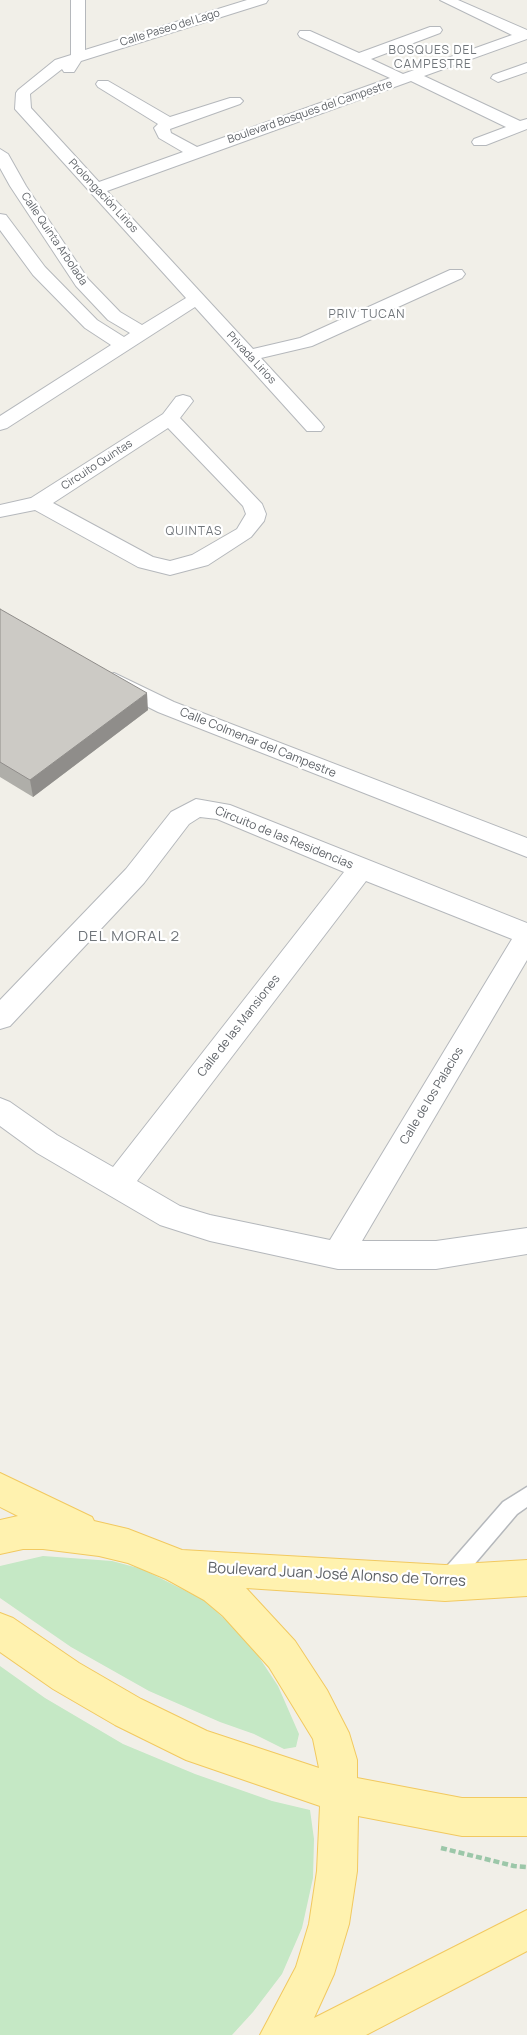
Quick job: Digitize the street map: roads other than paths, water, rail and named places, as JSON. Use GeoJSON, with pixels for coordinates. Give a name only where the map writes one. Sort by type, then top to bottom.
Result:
{"type":"FeatureCollection","features":[{"type":"Feature","properties":{"kind":"main road"},"geometry":{"type":"LineString","coordinates":[[0,1489],[99,1539]]}},
{"type":"Feature","properties":{"kind":"main road"},"geometry":{"type":"LineString","coordinates":[[0,1537],[23,1532],[43,1532],[99,1539],[128,1546],[178,1566],[216,1588],[236,1603],[282,1654],[314,1703],[330,1733],[338,1760],[339,1832],[337,1871],[329,1924],[314,1974],[292,2018],[281,2035]]}},
{"type":"Feature","properties":{"kind":"main road","name":"Boulevard Juan José Alonso de Torres"},"geometry":{"type":"LineString","coordinates":[[178,1566],[445,1583],[527,1578]]}},
{"type":"Feature","properties":{"kind":"main road"},"geometry":{"type":"LineString","coordinates":[[0,1631],[74,1681],[199,1747],[337,1793],[462,1817],[527,1817]]}},
{"type":"Feature","properties":{"kind":"main road"},"geometry":{"type":"LineString","coordinates":[[323,2035],[527,1930]]}},
{"type":"Feature","properties":{"kind":"street"},"geometry":{"type":"LineString","coordinates":[[78,0],[78,55]]}},
{"type":"Feature","properties":{"kind":"street","name":"Calle Paseo del Lago"},"geometry":{"type":"LineString","coordinates":[[78,55],[261,0]]}},
{"type":"Feature","properties":{"kind":"street"},"geometry":{"type":"LineString","coordinates":[[454,1],[524,38]]}},
{"type":"Feature","properties":{"kind":"street"},"geometry":{"type":"LineString","coordinates":[[357,58],[435,30]]}},
{"type":"Feature","properties":{"kind":"street"},"geometry":{"type":"LineString","coordinates":[[305,34],[357,58],[408,77],[523,126]]}},
{"type":"Feature","properties":{"kind":"street","name":"Boulevard Bosques del Campestre"},"geometry":{"type":"LineString","coordinates":[[96,189],[194,152],[524,38]]}},
{"type":"Feature","properties":{"kind":"street","name":"Prolongación Lirios"},"geometry":{"type":"LineString","coordinates":[[78,55],[72,66],[56,81],[39,94],[23,101],[23,109],[192,294]]}},
{"type":"Feature","properties":{"kind":"street"},"geometry":{"type":"LineString","coordinates":[[498,78],[527,67]]}},
{"type":"Feature","properties":{"kind":"street"},"geometry":{"type":"LineString","coordinates":[[103,84],[168,123]]}},
{"type":"Feature","properties":{"kind":"street"},"geometry":{"type":"LineString","coordinates":[[194,152],[164,134],[162,128],[168,123],[235,101]]}},
{"type":"Feature","properties":{"kind":"street"},"geometry":{"type":"LineString","coordinates":[[480,142],[523,126]]}},
{"type":"Feature","properties":{"kind":"street","name":"Calle Quinta Arbolada"},"geometry":{"type":"LineString","coordinates":[[0,154],[18,186],[82,282],[101,304],[136,330]]}},
{"type":"Feature","properties":{"kind":"street"},"geometry":{"type":"LineString","coordinates":[[0,189],[18,186]]}},
{"type":"Feature","properties":{"kind":"street"},"geometry":{"type":"LineString","coordinates":[[0,220],[8,243],[39,271],[91,324],[117,341]]}},
{"type":"Feature","properties":{"kind":"street"},"geometry":{"type":"LineString","coordinates":[[255,362],[297,354],[306,342],[456,274]]}},
{"type":"Feature","properties":{"kind":"street"},"geometry":{"type":"LineString","coordinates":[[0,406],[136,330],[192,294]]}},
{"type":"Feature","properties":{"kind":"street","name":"Privada Lirios"},"geometry":{"type":"LineString","coordinates":[[192,294],[314,427]]}},
{"type":"Feature","properties":{"kind":"street"},"geometry":{"type":"LineString","coordinates":[[0,424],[117,341]]}},
{"type":"Feature","properties":{"kind":"street","name":"Circuito Quintas"},"geometry":{"type":"LineString","coordinates":[[0,511],[38,503],[170,418],[183,401]]}},
{"type":"Feature","properties":{"kind":"street"},"geometry":{"type":"LineString","coordinates":[[38,503],[146,562],[170,568],[200,560],[244,533],[254,521],[256,514],[252,504],[170,418]]}},
{"type":"Feature","properties":{"kind":"street","name":"Calle Colmenar del Campestre"},"geometry":{"type":"LineString","coordinates":[[94,671],[166,707],[527,848]]}},
{"type":"Feature","properties":{"kind":"street","name":"Circuito de las Residencias"},"geometry":{"type":"LineString","coordinates":[[0,1018],[135,876],[180,818],[196,808],[222,811],[527,936]]}},
{"type":"Feature","properties":{"kind":"street","name":"Calle de las Mansiones"},"geometry":{"type":"LineString","coordinates":[[118,1183],[361,869]]}},
{"type":"Feature","properties":{"kind":"street","name":"Calle de los Palacios"},"geometry":{"type":"LineString","coordinates":[[338,1254],[527,936]]}},
{"type":"Feature","properties":{"kind":"street"},"geometry":{"type":"LineString","coordinates":[[0,1110],[47,1144],[118,1183],[171,1216],[262,1240],[338,1254],[436,1255],[527,1241]]}},
{"type":"Feature","properties":{"kind":"lane"},"geometry":{"type":"LineString","coordinates":[[445,1583],[510,1508],[527,1496]]}},
{"type":"Feature","properties":{"kind":"district","name":"BOSQUES DEL CAMPESTRE"},"geometry":{"type":"Point","coordinates":[433,58]}},
{"type":"Feature","properties":{"kind":"district","name":"PRIV TUCAN"},"geometry":{"type":"Point","coordinates":[367,315]}},
{"type":"Feature","properties":{"kind":"district","name":"QUINTAS"},"geometry":{"type":"Point","coordinates":[194,532]}},
{"type":"Feature","properties":{"kind":"district","name":"DEL MORAL 2"},"geometry":{"type":"Point","coordinates":[129,937]}}]}
